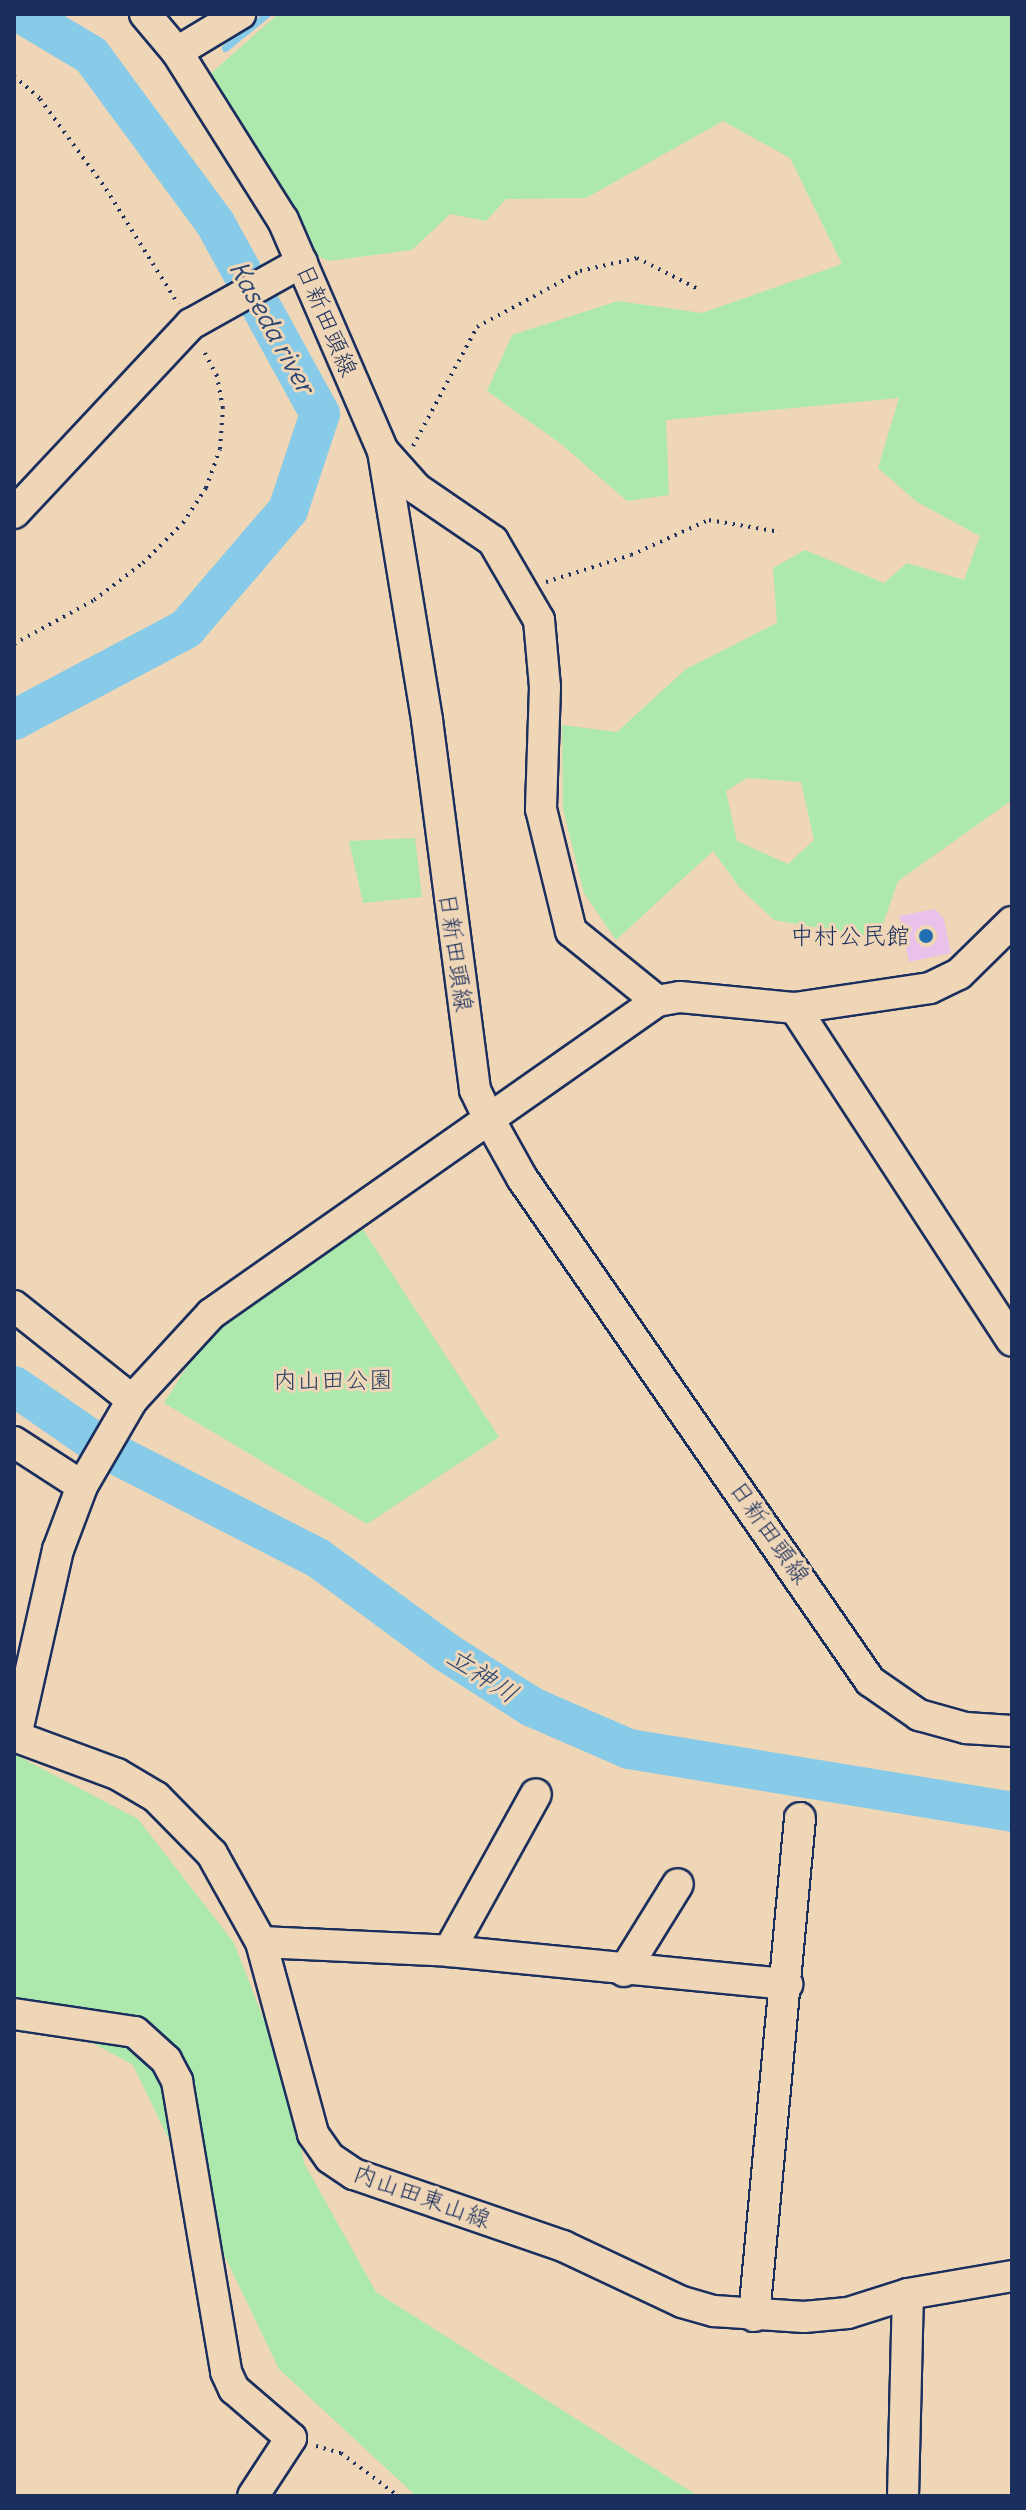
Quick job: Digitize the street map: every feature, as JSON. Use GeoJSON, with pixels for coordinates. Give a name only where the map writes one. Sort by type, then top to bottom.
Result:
{"type":"FeatureCollection","features":[{"type":"Feature","properties":{"kind":"street","name":"日新田頭線"},"geometry":{"type":"LineString","coordinates":[[145,14],[177,52],[231,133],[391,462],[475,1090],[488,1117],[522,1178],[870,1681],[919,1715],[966,1728],[1012,1731]]}},
{"type":"Feature","properties":{"kind":"street"},"geometry":{"type":"LineString","coordinates":[[177,52],[240,14]]}},
{"type":"Feature","properties":{"kind":"street"},"geometry":{"type":"LineString","coordinates":[[14,513],[194,322],[296,264]]}},
{"type":"Feature","properties":{"kind":"street"},"geometry":{"type":"LineString","coordinates":[[391,462],[493,541],[539,620],[545,659],[541,809],[571,931],[657,1001]]}},
{"type":"Feature","properties":{"kind":"street"},"geometry":{"type":"LineString","coordinates":[[15,1736],[58,1550],[84,1481],[126,1409],[211,1314],[657,1001],[680,997],[795,1008],[930,988],[959,974],[1012,922]]}},
{"type":"Feature","properties":{"kind":"street"},"geometry":{"type":"LineString","coordinates":[[795,1008],[1012,1341]]}},
{"type":"Feature","properties":{"kind":"street"},"geometry":{"type":"LineString","coordinates":[[14,1306],[126,1409]]}},
{"type":"Feature","properties":{"kind":"street"},"geometry":{"type":"LineString","coordinates":[[14,1442],[84,1481]]}},
{"type":"Feature","properties":{"kind":"street","name":"内山田東山線"},"geometry":{"type":"LineString","coordinates":[[15,1736],[117,1774],[187,1822],[235,1890],[261,1942],[313,2134],[330,2158],[354,2174],[563,2246],[682,2302],[754,2316],[848,2313],[908,2294],[1012,2276]]}},
{"type":"Feature","properties":{"kind":"street"},"geometry":{"type":"LineString","coordinates":[[449,1951],[536,1794]]}},
{"type":"Feature","properties":{"kind":"street"},"geometry":{"type":"LineString","coordinates":[[754,2316],[800,1818]]}},
{"type":"Feature","properties":{"kind":"street"},"geometry":{"type":"LineString","coordinates":[[624,1971],[678,1884]]}},
{"type":"Feature","properties":{"kind":"street"},"geometry":{"type":"LineString","coordinates":[[261,1942],[449,1951],[624,1971],[787,1984]]}},
{"type":"Feature","properties":{"kind":"street"},"geometry":{"type":"LineString","coordinates":[[14,2014],[135,2032],[166,2060],[183,2109],[226,2372],[234,2389],[291,2438],[253,2496]]}},
{"type":"Feature","properties":{"kind":"street"},"geometry":{"type":"LineString","coordinates":[[903,2496],[908,2294]]}},
{"type":"Feature","properties":{"kind":"path"},"geometry":{"type":"LineString","coordinates":[[14,76],[40,99],[106,189],[194,322],[217,376],[223,408],[220,449],[206,488],[183,523],[143,563],[94,600],[14,644]]}},
{"type":"Feature","properties":{"kind":"path"},"geometry":{"type":"LineString","coordinates":[[391,462],[477,327],[580,271],[637,258],[698,289]]}},
{"type":"Feature","properties":{"kind":"path"},"geometry":{"type":"LineString","coordinates":[[521,590],[631,555],[709,520],[780,532]]}},
{"type":"Feature","properties":{"kind":"path"},"geometry":{"type":"LineString","coordinates":[[291,2438],[341,2453],[398,2496]]}},
{"type":"Feature","properties":{"kind":"green space"},"geometry":{"type":"Polygon","coordinates":[[[278,14],[1012,14],[1012,800],[898,881],[878,938],[774,920],[740,888],[713,851],[616,940],[584,893],[563,809],[562,725],[617,732],[686,669],[777,623],[773,568],[805,550],[884,583],[907,563],[964,580],[980,536],[917,502],[878,468],[899,398],[666,420],[669,495],[627,501],[561,444],[487,391],[512,335],[618,301],[702,313],[842,264],[790,158],[723,121],[586,198],[506,199],[486,221],[450,214],[412,250],[329,261],[309,252],[208,76],[278,14]],[[747,778],[726,791],[737,841],[788,864],[814,840],[801,782],[747,778]]]}},
{"type":"Feature","properties":{"kind":"green space"},"geometry":{"type":"Polygon","coordinates":[[[415,838],[422,897],[363,903],[349,841],[415,838]]]}},
{"type":"Feature","properties":{"kind":"green space","name":"内山田公園"},"geometry":{"type":"Polygon","coordinates":[[[362,1228],[499,1437],[367,1524],[164,1403],[205,1338],[362,1228]]]}},
{"type":"Feature","properties":{"kind":"green space"},"geometry":{"type":"Polygon","coordinates":[[[14,1754],[138,1819],[234,1943],[290,2087],[304,2163],[376,2292],[698,2496],[416,2496],[279,2369],[133,2065],[14,2000],[14,1754]]]}},
{"type":"Feature","properties":{"kind":"building","name":"中村公民館"},"geometry":{"type":"Polygon","coordinates":[[[935,909],[944,919],[951,953],[909,962],[899,916],[935,909]]]}},
{"type":"Feature","properties":{"kind":"waterway","name":"Kaseda river"},"geometry":{"type":"LineString","coordinates":[[14,720],[186,629],[288,510],[320,414],[215,223],[91,55],[22,14]]}},
{"type":"Feature","properties":{"kind":"waterway"},"geometry":{"type":"LineString","coordinates":[[225,48],[267,14]]}},
{"type":"Feature","properties":{"kind":"waterway","name":"立神川"},"geometry":{"type":"LineString","coordinates":[[14,1386],[105,1449],[318,1558],[446,1652],[532,1707],[629,1749],[1012,1812]]}},
{"type":"Feature","properties":{"kind":"place","name":"中村公民館"},"geometry":{"type":"Point","coordinates":[926,936]}}]}
